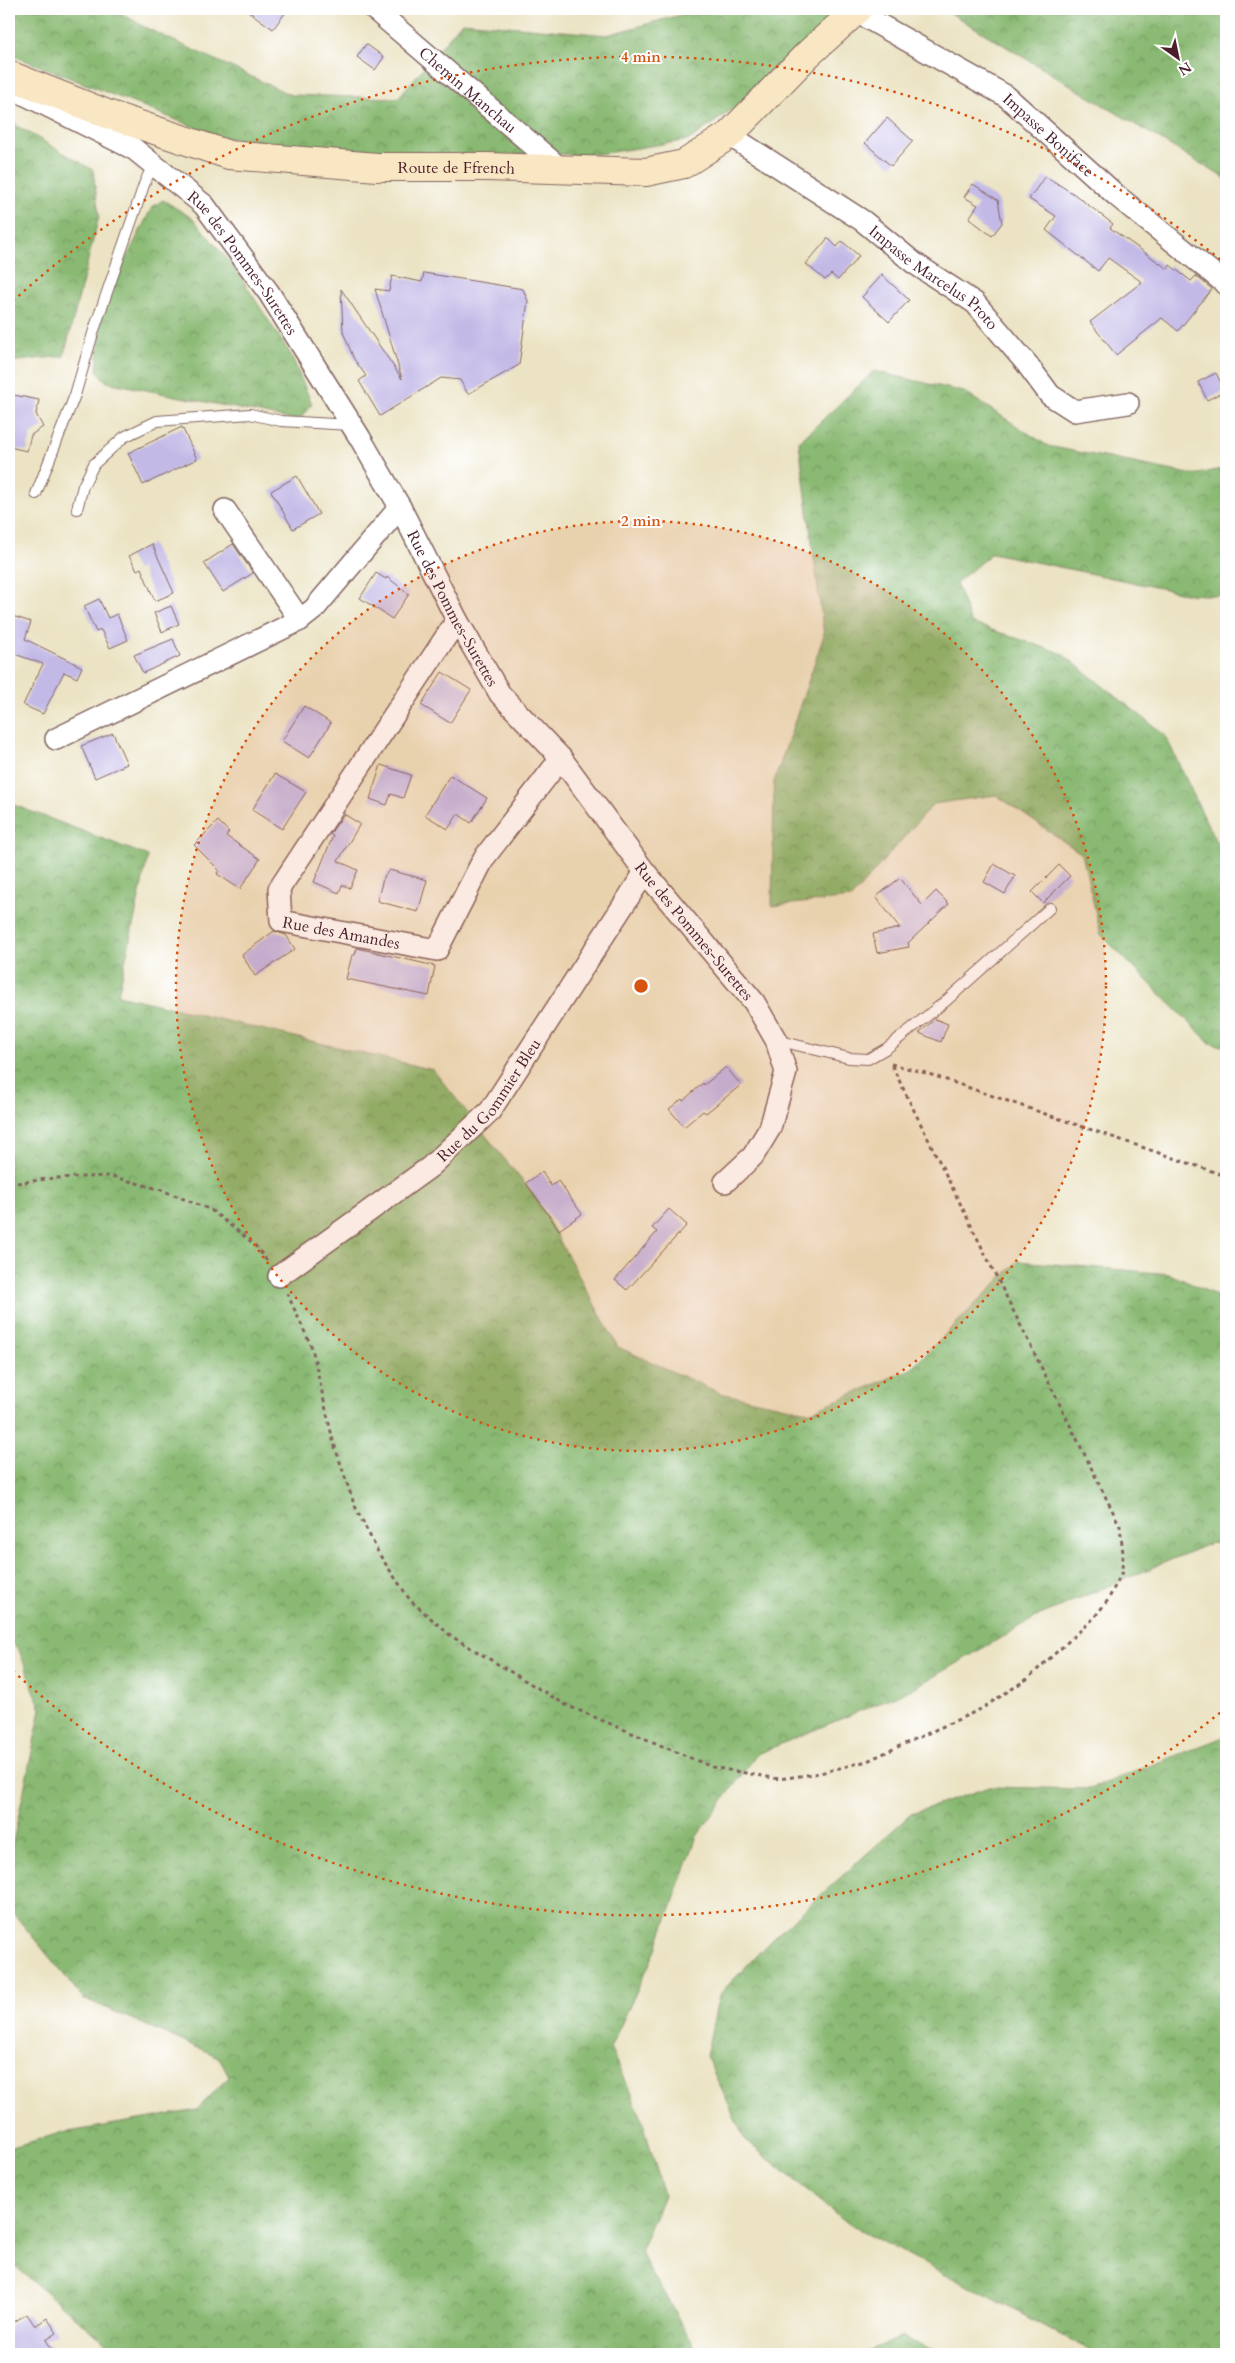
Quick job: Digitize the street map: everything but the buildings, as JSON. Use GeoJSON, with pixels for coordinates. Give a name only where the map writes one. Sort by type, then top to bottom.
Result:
{"type":"FeatureCollection","features":[{"type":"Feature","properties":{"kind":"main road","name":"Route de Ffrench"},"geometry":{"type":"LineString","coordinates":[[9,75],[107,114],[229,155],[377,167],[487,167],[646,172],[684,164],[729,135],[807,55],[857,10]]}},
{"type":"Feature","properties":{"kind":"street","name":"Chemin Manchau"},"geometry":{"type":"LineString","coordinates":[[374,9],[562,170]]}},
{"type":"Feature","properties":{"kind":"street","name":"Impasse Boniface"},"geometry":{"type":"LineString","coordinates":[[857,10],[1006,96],[1117,196],[1226,284]]}},
{"type":"Feature","properties":{"kind":"street","name":"Rue des Pommes-Surettes"},"geometry":{"type":"LineString","coordinates":[[9,86],[134,149],[204,205],[269,293],[352,425],[400,507],[458,620],[500,694],[561,758],[645,872],[754,1002],[776,1040],[786,1072],[770,1128],[752,1156],[725,1182]]}},
{"type":"Feature","properties":{"kind":"street","name":"Impasse Marcelus Proto"},"geometry":{"type":"LineString","coordinates":[[729,135],[863,221],[914,263],[975,303],[1027,364],[1050,395],[1075,411],[1128,403]]}},
{"type":"Feature","properties":{"kind":"street"},"geometry":{"type":"LineString","coordinates":[[56,740],[300,620],[314,609],[400,507]]}},
{"type":"Feature","properties":{"kind":"street"},"geometry":{"type":"LineString","coordinates":[[225,510],[300,620]]}},
{"type":"Feature","properties":{"kind":"street","name":"Rue des Amandes"},"geometry":{"type":"LineString","coordinates":[[458,620],[279,889],[281,921],[437,950],[484,858],[561,758]]}},
{"type":"Feature","properties":{"kind":"street","name":"Rue du Gommier Bleu"},"geometry":{"type":"LineString","coordinates":[[279,1276],[430,1167],[490,1111],[645,872]]}},
{"type":"Feature","properties":{"kind":"lane"},"geometry":{"type":"LineString","coordinates":[[36,494],[75,395],[94,330],[145,182],[153,165]]}},
{"type":"Feature","properties":{"kind":"lane"},"geometry":{"type":"LineString","coordinates":[[78,509],[83,486],[94,464],[124,437],[157,421],[250,414],[281,420],[352,425]]}},
{"type":"Feature","properties":{"kind":"lane"},"geometry":{"type":"LineString","coordinates":[[776,1040],[849,1058],[868,1060],[887,1048],[948,1000],[1050,908]]}},
{"type":"Feature","properties":{"kind":"path"},"geometry":{"type":"LineString","coordinates":[[868,1060],[926,1073],[1226,1176]]}},
{"type":"Feature","properties":{"kind":"path"},"geometry":{"type":"LineString","coordinates":[[9,1184],[55,1178],[111,1176],[162,1190],[211,1210],[254,1244],[279,1276],[312,1348],[333,1441],[354,1504],[379,1554],[410,1600],[451,1636],[566,1705],[712,1767],[779,1779],[820,1773],[867,1761],[981,1709],[1027,1679],[1093,1619],[1108,1600],[1122,1572],[1123,1553],[1120,1526],[891,1064]]}},
{"type":"Feature","properties":{"kind":"green space"},"geometry":{"type":"Polygon","coordinates":[[[9,9],[115,9],[144,27],[291,95],[398,98],[462,22],[607,35],[702,9],[849,9],[767,85],[689,140],[598,154],[372,156],[220,137],[9,54],[9,9]]]}},
{"type":"Feature","properties":{"kind":"green space"},"geometry":{"type":"Polygon","coordinates":[[[944,9],[1226,9],[1226,179],[947,11],[944,9]]]}},
{"type":"Feature","properties":{"kind":"green space"},"geometry":{"type":"Polygon","coordinates":[[[9,114],[17,126],[93,170],[99,216],[64,356],[9,362],[9,114]]]}},
{"type":"Feature","properties":{"kind":"green space"},"geometry":{"type":"Polygon","coordinates":[[[163,200],[192,218],[232,264],[291,355],[312,404],[303,416],[294,420],[107,382],[97,371],[102,307],[152,207],[163,200]]]}},
{"type":"Feature","properties":{"kind":"green space"},"geometry":{"type":"Polygon","coordinates":[[[874,371],[964,392],[1048,446],[1194,475],[1226,468],[1226,596],[1189,594],[992,553],[956,583],[971,623],[1061,653],[1165,735],[1215,840],[1226,849],[1226,1047],[1210,1043],[1101,935],[1082,854],[996,795],[933,804],[851,898],[772,906],[774,782],[824,635],[799,442],[874,371]]]}},
{"type":"Feature","properties":{"kind":"green space"},"geometry":{"type":"Polygon","coordinates":[[[9,803],[148,856],[118,995],[433,1070],[536,1198],[618,1347],[720,1393],[809,1412],[911,1369],[1018,1261],[1170,1274],[1226,1300],[1226,1545],[1211,1543],[1040,1615],[912,1689],[757,1754],[697,1836],[655,1952],[610,2048],[641,2116],[664,2195],[640,2252],[699,2354],[119,2354],[9,2261],[9,2148],[57,2134],[197,2110],[229,2076],[219,2057],[83,1998],[9,1908],[9,1861],[41,1709],[19,1650],[9,1640],[9,803]]]}},
{"type":"Feature","properties":{"kind":"green space"},"geometry":{"type":"Polygon","coordinates":[[[1226,1736],[1226,2354],[1098,2354],[849,2224],[745,2140],[706,2056],[719,1995],[771,1940],[911,1814],[989,1787],[1090,1789],[1226,1736]]]}},
{"type":"Feature","properties":{"kind":"green space"},"geometry":{"type":"Polygon","coordinates":[[[902,2337],[941,2354],[860,2354],[902,2337]]]}}]}
